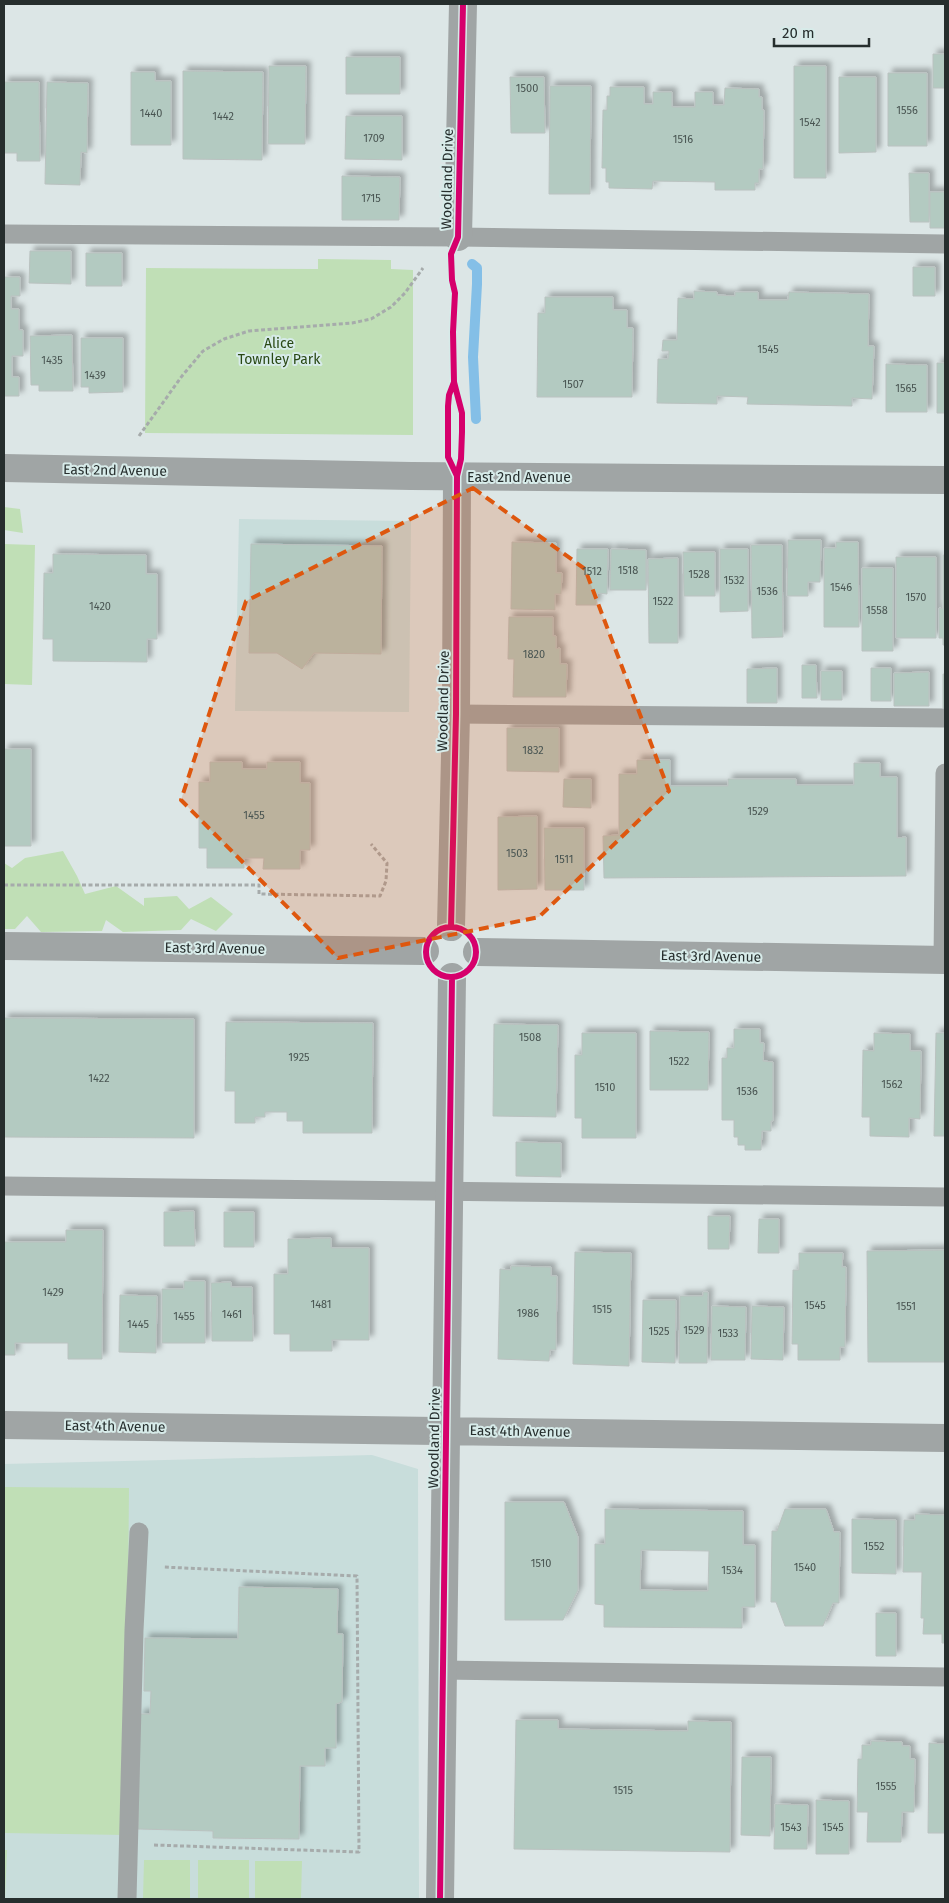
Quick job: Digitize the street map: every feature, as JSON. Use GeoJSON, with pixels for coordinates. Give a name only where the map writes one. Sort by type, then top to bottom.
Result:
{"type":"FeatureCollection","features":[{"type":"Feature","properties":{"kind":"street","name":"Woodland Drive"},"geometry":{"type":"LineString","coordinates":[[458,238],[463,4]]}},
{"type":"Feature","properties":{"kind":"street","name":"East 2nd Avenue"},"geometry":{"type":"LineString","coordinates":[[4,468],[456,476],[945,480]]}},
{"type":"Feature","properties":{"kind":"street","name":"Woodland Drive"},"geometry":{"type":"LineString","coordinates":[[451,927],[456,714],[456,476]]}},
{"type":"Feature","properties":{"kind":"street"},"geometry":{"type":"LineString","coordinates":[[451,927],[461,928],[469,934],[474,942],[476,952],[475,962],[469,970],[461,976],[452,977],[441,975],[432,970],[427,961],[426,951],[428,942],[433,934],[442,928],[451,927]]}},
{"type":"Feature","properties":{"kind":"street","name":"East 3rd Avenue"},"geometry":{"type":"LineString","coordinates":[[4,946],[426,951]]}},
{"type":"Feature","properties":{"kind":"street","name":"East 3rd Avenue"},"geometry":{"type":"LineString","coordinates":[[476,952],[944,960]]}},
{"type":"Feature","properties":{"kind":"street","name":"Woodland Drive"},"geometry":{"type":"LineString","coordinates":[[440,1899],[452,977]]}},
{"type":"Feature","properties":{"kind":"street","name":"East 4th Avenue"},"geometry":{"type":"LineString","coordinates":[[4,1425],[945,1438]]}},
{"type":"Feature","properties":{"kind":"lane"},"geometry":{"type":"LineString","coordinates":[[4,234],[945,244]]}},
{"type":"Feature","properties":{"kind":"lane"},"geometry":{"type":"LineString","coordinates":[[456,714],[945,718]]}},
{"type":"Feature","properties":{"kind":"lane"},"geometry":{"type":"LineString","coordinates":[[944,960],[945,773]]}},
{"type":"Feature","properties":{"kind":"lane"},"geometry":{"type":"LineString","coordinates":[[4,1186],[945,1197]]}},
{"type":"Feature","properties":{"kind":"lane"},"geometry":{"type":"LineString","coordinates":[[127,1899],[139,1532]]}},
{"type":"Feature","properties":{"kind":"lane"},"geometry":{"type":"LineString","coordinates":[[442,1670],[945,1676]]}},
{"type":"Feature","properties":{"kind":"path"},"geometry":{"type":"LineString","coordinates":[[139,436],[202,351],[224,339],[249,331],[352,323],[371,319],[391,307],[405,293],[423,268]]}},
{"type":"Feature","properties":{"kind":"path"},"geometry":{"type":"LineString","coordinates":[[4,885],[259,885],[259,894],[380,896],[386,881],[387,863],[371,844]]}},
{"type":"Feature","properties":{"kind":"path"},"geometry":{"type":"LineString","coordinates":[[129,1844],[359,1852],[357,1576],[137,1565]]}},
{"type":"Feature","properties":{"kind":"highlighted area"},"geometry":{"type":"Polygon","coordinates":[[[473,488],[585,569],[669,791],[539,917],[338,958],[181,800],[246,601],[473,488]]]}},
{"type":"Feature","properties":{"kind":"shaded area"},"geometry":{"type":"Polygon","coordinates":[[[239,519],[411,521],[409,712],[235,711],[239,519]]]}},
{"type":"Feature","properties":{"kind":"shaded area"},"geometry":{"type":"Polygon","coordinates":[[[372,1455],[418,1469],[419,1899],[4,1899],[4,1464],[372,1455]]]}},
{"type":"Feature","properties":{"kind":"green space","name":"Alice Townley Park"},"geometry":{"type":"Polygon","coordinates":[[[318,259],[391,260],[391,269],[413,270],[413,435],[145,433],[146,268],[318,269],[318,259]]]}},
{"type":"Feature","properties":{"kind":"green space"},"geometry":{"type":"Polygon","coordinates":[[[4,507],[20,509],[23,533],[4,530],[4,507]]]}},
{"type":"Feature","properties":{"kind":"green space"},"geometry":{"type":"Polygon","coordinates":[[[4,544],[35,545],[32,685],[4,684],[4,544]]]}},
{"type":"Feature","properties":{"kind":"green space"},"geometry":{"type":"Polygon","coordinates":[[[63,851],[85,894],[116,886],[144,906],[144,898],[177,896],[189,909],[211,897],[233,914],[216,931],[191,919],[181,930],[123,932],[106,920],[102,931],[41,932],[27,916],[15,929],[4,929],[4,863],[12,868],[25,858],[63,851]]]}},
{"type":"Feature","properties":{"kind":"green space"},"geometry":{"type":"Polygon","coordinates":[[[4,1487],[129,1488],[126,1835],[4,1833],[4,1487]]]}},
{"type":"Feature","properties":{"kind":"green space"},"geometry":{"type":"Polygon","coordinates":[[[4,1850],[7,1850],[5,1899],[4,1899],[4,1850]]]}},
{"type":"Feature","properties":{"kind":"green space"},"geometry":{"type":"Polygon","coordinates":[[[144,1860],[190,1860],[190,1899],[143,1899],[144,1860]]]}},
{"type":"Feature","properties":{"kind":"green space"},"geometry":{"type":"Polygon","coordinates":[[[198,1860],[249,1860],[249,1899],[198,1899],[198,1860]]]}},
{"type":"Feature","properties":{"kind":"green space"},"geometry":{"type":"Polygon","coordinates":[[[255,1861],[302,1861],[301,1899],[255,1899],[255,1861]]]}},
{"type":"Feature","properties":{"kind":"building"},"geometry":{"type":"Polygon","coordinates":[[[933,54],[945,54],[945,88],[933,88],[933,54]]]}},
{"type":"Feature","properties":{"kind":"building"},"geometry":{"type":"Polygon","coordinates":[[[346,57],[400,57],[400,94],[346,94],[346,57]]]}},
{"type":"Feature","properties":{"kind":"building"},"geometry":{"type":"Polygon","coordinates":[[[269,66],[306,66],[305,144],[268,144],[269,66]]]}},
{"type":"Feature","properties":{"kind":"building"},"geometry":{"type":"Polygon","coordinates":[[[794,66],[826,66],[826,178],[794,178],[794,66]]]}},
{"type":"Feature","properties":{"kind":"building"},"geometry":{"type":"Polygon","coordinates":[[[183,71],[263,72],[262,160],[183,159],[183,71]]]}},
{"type":"Feature","properties":{"kind":"building"},"geometry":{"type":"Polygon","coordinates":[[[131,72],[155,72],[155,81],[171,81],[171,145],[131,145],[131,72]]]}},
{"type":"Feature","properties":{"kind":"building"},"geometry":{"type":"Polygon","coordinates":[[[888,73],[927,73],[927,146],[888,146],[888,73]]]}},
{"type":"Feature","properties":{"kind":"building"},"geometry":{"type":"Polygon","coordinates":[[[510,77],[544,77],[545,133],[511,133],[510,77]]]}},
{"type":"Feature","properties":{"kind":"building"},"geometry":{"type":"Polygon","coordinates":[[[839,77],[876,77],[876,152],[839,153],[839,77]]]}},
{"type":"Feature","properties":{"kind":"building"},"geometry":{"type":"Polygon","coordinates":[[[4,82],[39,82],[40,161],[17,161],[17,153],[4,153],[4,82]]]}},
{"type":"Feature","properties":{"kind":"building"},"geometry":{"type":"Polygon","coordinates":[[[47,82],[88,83],[87,153],[81,152],[80,185],[45,184],[47,82]]]}},
{"type":"Feature","properties":{"kind":"building"},"geometry":{"type":"Polygon","coordinates":[[[550,86],[591,86],[590,194],[549,194],[550,86]]]}},
{"type":"Feature","properties":{"kind":"building"},"geometry":{"type":"Polygon","coordinates":[[[610,87],[644,87],[644,104],[653,104],[653,92],[672,92],[672,107],[695,107],[695,92],[713,92],[713,105],[724,105],[725,88],[759,89],[759,97],[762,97],[762,110],[764,110],[763,169],[759,169],[759,183],[755,183],[755,190],[715,190],[715,182],[653,181],[652,189],[609,188],[609,182],[606,182],[606,168],[602,168],[603,110],[607,110],[607,96],[610,96],[610,87]]]}},
{"type":"Feature","properties":{"kind":"building"},"geometry":{"type":"Polygon","coordinates":[[[346,116],[402,116],[402,160],[345,159],[346,116]]]}},
{"type":"Feature","properties":{"kind":"building"},"geometry":{"type":"Polygon","coordinates":[[[909,173],[929,173],[929,222],[910,222],[909,173]]]}},
{"type":"Feature","properties":{"kind":"building"},"geometry":{"type":"Polygon","coordinates":[[[342,176],[400,177],[399,220],[342,220],[342,176]]]}},
{"type":"Feature","properties":{"kind":"building"},"geometry":{"type":"Polygon","coordinates":[[[930,192],[945,192],[945,228],[930,228],[930,192]]]}},
{"type":"Feature","properties":{"kind":"building"},"geometry":{"type":"Polygon","coordinates":[[[30,251],[71,251],[71,284],[29,283],[30,251]]]}},
{"type":"Feature","properties":{"kind":"building"},"geometry":{"type":"Polygon","coordinates":[[[86,253],[122,253],[122,286],[86,286],[86,253]]]}},
{"type":"Feature","properties":{"kind":"building"},"geometry":{"type":"Polygon","coordinates":[[[913,267],[935,267],[935,296],[913,296],[913,267]]]}},
{"type":"Feature","properties":{"kind":"building"},"geometry":{"type":"Polygon","coordinates":[[[4,277],[20,277],[20,296],[11,296],[11,309],[19,309],[19,330],[23,330],[23,356],[12,356],[12,377],[19,377],[19,396],[4,396],[4,277]]]}},
{"type":"Feature","properties":{"kind":"building"},"geometry":{"type":"Polygon","coordinates":[[[694,291],[717,292],[717,295],[735,296],[735,292],[758,292],[758,300],[788,300],[789,292],[869,294],[868,346],[874,346],[872,399],[852,398],[852,406],[747,404],[748,397],[717,396],[717,404],[657,403],[658,359],[668,359],[669,351],[662,351],[663,340],[677,340],[678,298],[694,299],[694,291]]]}},
{"type":"Feature","properties":{"kind":"building"},"geometry":{"type":"Polygon","coordinates":[[[545,297],[613,297],[613,310],[627,310],[627,328],[633,328],[632,397],[537,397],[538,313],[545,313],[545,297]]]}},
{"type":"Feature","properties":{"kind":"building"},"geometry":{"type":"Polygon","coordinates":[[[72,335],[73,391],[39,391],[39,385],[31,385],[30,336],[72,335]]]}},
{"type":"Feature","properties":{"kind":"building"},"geometry":{"type":"Polygon","coordinates":[[[81,338],[123,338],[123,392],[89,393],[89,387],[81,387],[81,338]]]}},
{"type":"Feature","properties":{"kind":"building"},"geometry":{"type":"Polygon","coordinates":[[[937,363],[945,363],[945,413],[937,413],[937,363]]]}},
{"type":"Feature","properties":{"kind":"building"},"geometry":{"type":"Polygon","coordinates":[[[886,364],[927,365],[927,412],[886,412],[886,364]]]}},
{"type":"Feature","properties":{"kind":"building"},"geometry":{"type":"Polygon","coordinates":[[[788,540],[821,540],[820,582],[808,582],[808,596],[787,596],[788,540]]]}},
{"type":"Feature","properties":{"kind":"building"},"geometry":{"type":"Polygon","coordinates":[[[512,542],[556,543],[556,573],[562,573],[561,594],[555,594],[555,610],[511,609],[512,542]]]}},
{"type":"Feature","properties":{"kind":"building"},"geometry":{"type":"Polygon","coordinates":[[[836,542],[858,542],[859,627],[824,627],[824,548],[836,548],[836,542]]]}},
{"type":"Feature","properties":{"kind":"building"},"geometry":{"type":"Polygon","coordinates":[[[251,544],[382,546],[381,654],[314,653],[302,669],[277,653],[249,653],[251,544]]]}},
{"type":"Feature","properties":{"kind":"building"},"geometry":{"type":"Polygon","coordinates":[[[751,545],[782,545],[783,637],[752,638],[751,545]]]}},
{"type":"Feature","properties":{"kind":"building"},"geometry":{"type":"Polygon","coordinates":[[[577,549],[608,549],[607,594],[597,593],[596,605],[576,605],[577,549]]]}},
{"type":"Feature","properties":{"kind":"building"},"geometry":{"type":"Polygon","coordinates":[[[611,549],[646,550],[646,590],[610,590],[611,549]]]}},
{"type":"Feature","properties":{"kind":"building"},"geometry":{"type":"Polygon","coordinates":[[[720,549],[748,549],[748,611],[720,612],[720,549]]]}},
{"type":"Feature","properties":{"kind":"building"},"geometry":{"type":"Polygon","coordinates":[[[683,552],[715,552],[715,596],[684,596],[683,552]]]}},
{"type":"Feature","properties":{"kind":"building"},"geometry":{"type":"Polygon","coordinates":[[[53,554],[146,555],[146,574],[157,574],[157,639],[147,639],[147,662],[53,661],[53,639],[43,639],[44,573],[53,573],[53,554]]]}},
{"type":"Feature","properties":{"kind":"building"},"geometry":{"type":"Polygon","coordinates":[[[943,555],[945,555],[945,645],[943,645],[943,638],[939,638],[939,608],[943,609],[943,555]]]}},
{"type":"Feature","properties":{"kind":"building"},"geometry":{"type":"Polygon","coordinates":[[[896,557],[936,557],[936,638],[896,638],[896,557]]]}},
{"type":"Feature","properties":{"kind":"building"},"geometry":{"type":"Polygon","coordinates":[[[678,558],[678,643],[649,643],[648,559],[678,558]]]}},
{"type":"Feature","properties":{"kind":"building"},"geometry":{"type":"Polygon","coordinates":[[[862,568],[893,568],[893,651],[862,651],[862,568]]]}},
{"type":"Feature","properties":{"kind":"building"},"geometry":{"type":"Polygon","coordinates":[[[509,617],[553,617],[553,636],[556,636],[556,649],[560,648],[560,664],[567,664],[566,697],[513,697],[514,659],[508,659],[509,617]]]}},
{"type":"Feature","properties":{"kind":"building"},"geometry":{"type":"Polygon","coordinates":[[[802,665],[816,665],[817,698],[802,698],[802,665]]]}},
{"type":"Feature","properties":{"kind":"building"},"geometry":{"type":"Polygon","coordinates":[[[777,668],[777,703],[747,703],[747,669],[777,668]]]}},
{"type":"Feature","properties":{"kind":"building"},"geometry":{"type":"Polygon","coordinates":[[[871,668],[891,668],[891,701],[871,701],[871,668]]]}},
{"type":"Feature","properties":{"kind":"building"},"geometry":{"type":"Polygon","coordinates":[[[821,671],[842,671],[842,700],[821,700],[821,671]]]}},
{"type":"Feature","properties":{"kind":"building"},"geometry":{"type":"Polygon","coordinates":[[[929,672],[929,706],[894,706],[894,673],[929,672]]]}},
{"type":"Feature","properties":{"kind":"building"},"geometry":{"type":"Polygon","coordinates":[[[943,674],[945,674],[945,708],[943,708],[943,674]]]}},
{"type":"Feature","properties":{"kind":"building"},"geometry":{"type":"Polygon","coordinates":[[[507,728],[559,728],[559,772],[507,771],[507,728]]]}},
{"type":"Feature","properties":{"kind":"building"},"geometry":{"type":"Polygon","coordinates":[[[4,749],[31,749],[31,846],[4,846],[4,749]]]}},
{"type":"Feature","properties":{"kind":"building"},"geometry":{"type":"Polygon","coordinates":[[[637,760],[670,760],[670,786],[728,786],[728,779],[796,779],[796,785],[854,785],[854,763],[880,763],[880,777],[897,777],[897,838],[906,837],[906,876],[604,878],[603,836],[619,835],[619,774],[637,774],[637,760]]]}},
{"type":"Feature","properties":{"kind":"building"},"geometry":{"type":"Polygon","coordinates":[[[210,762],[242,762],[242,769],[267,769],[267,762],[300,762],[300,783],[310,783],[310,850],[300,850],[300,869],[263,869],[264,858],[244,858],[244,868],[207,868],[207,848],[199,848],[199,782],[210,782],[210,762]]]}},
{"type":"Feature","properties":{"kind":"building"},"geometry":{"type":"Polygon","coordinates":[[[564,779],[591,779],[591,808],[563,807],[564,779]]]}},
{"type":"Feature","properties":{"kind":"building"},"geometry":{"type":"Polygon","coordinates":[[[537,816],[537,889],[498,890],[498,817],[537,816]]]}},
{"type":"Feature","properties":{"kind":"building"},"geometry":{"type":"Polygon","coordinates":[[[544,828],[584,828],[584,890],[545,890],[544,828]]]}},
{"type":"Feature","properties":{"kind":"building"},"geometry":{"type":"Polygon","coordinates":[[[4,1018],[194,1019],[194,1138],[4,1137],[4,1018]]]}},
{"type":"Feature","properties":{"kind":"building"},"geometry":{"type":"Polygon","coordinates":[[[226,1022],[373,1023],[372,1133],[303,1133],[303,1121],[287,1121],[287,1112],[265,1112],[265,1117],[255,1117],[255,1123],[235,1123],[235,1091],[225,1091],[226,1022]]]}},
{"type":"Feature","properties":{"kind":"building"},"geometry":{"type":"Polygon","coordinates":[[[494,1024],[558,1025],[556,1117],[493,1116],[494,1024]]]}},
{"type":"Feature","properties":{"kind":"building"},"geometry":{"type":"Polygon","coordinates":[[[734,1029],[760,1029],[760,1043],[764,1043],[763,1061],[773,1062],[773,1121],[771,1121],[771,1131],[762,1131],[761,1150],[745,1150],[745,1145],[738,1145],[738,1137],[734,1137],[734,1120],[722,1120],[722,1058],[727,1058],[727,1048],[734,1048],[734,1029]]]}},
{"type":"Feature","properties":{"kind":"building"},"geometry":{"type":"Polygon","coordinates":[[[650,1031],[709,1032],[708,1090],[650,1090],[650,1031]]]}},
{"type":"Feature","properties":{"kind":"building"},"geometry":{"type":"Polygon","coordinates":[[[582,1033],[636,1033],[636,1138],[582,1138],[582,1118],[575,1118],[575,1055],[582,1055],[582,1033]]]}},
{"type":"Feature","properties":{"kind":"building"},"geometry":{"type":"Polygon","coordinates":[[[874,1033],[910,1034],[910,1051],[921,1051],[920,1119],[909,1118],[909,1137],[870,1136],[870,1117],[862,1117],[863,1050],[874,1051],[874,1033]]]}},
{"type":"Feature","properties":{"kind":"building"},"geometry":{"type":"Polygon","coordinates":[[[936,1033],[945,1033],[945,1136],[934,1136],[936,1033]]]}},
{"type":"Feature","properties":{"kind":"building"},"geometry":{"type":"Polygon","coordinates":[[[516,1142],[561,1143],[561,1177],[516,1176],[516,1142]]]}},
{"type":"Feature","properties":{"kind":"building"},"geometry":{"type":"Polygon","coordinates":[[[194,1211],[195,1246],[164,1246],[164,1212],[194,1211]]]}},
{"type":"Feature","properties":{"kind":"building"},"geometry":{"type":"Polygon","coordinates":[[[224,1212],[254,1212],[254,1247],[224,1247],[224,1212]]]}},
{"type":"Feature","properties":{"kind":"building"},"geometry":{"type":"Polygon","coordinates":[[[708,1216],[730,1216],[729,1249],[708,1249],[708,1216]]]}},
{"type":"Feature","properties":{"kind":"building"},"geometry":{"type":"Polygon","coordinates":[[[759,1219],[779,1219],[779,1253],[758,1253],[759,1219]]]}},
{"type":"Feature","properties":{"kind":"building"},"geometry":{"type":"Polygon","coordinates":[[[66,1230],[103,1230],[102,1359],[68,1359],[68,1343],[15,1343],[15,1355],[4,1355],[4,1242],[66,1242],[66,1230]]]}},
{"type":"Feature","properties":{"kind":"building"},"geometry":{"type":"Polygon","coordinates":[[[331,1238],[331,1248],[369,1248],[369,1340],[332,1340],[332,1351],[290,1351],[290,1334],[274,1334],[274,1274],[288,1274],[288,1239],[331,1238]]]}},
{"type":"Feature","properties":{"kind":"building"},"geometry":{"type":"Polygon","coordinates":[[[945,1250],[945,1362],[868,1362],[867,1251],[945,1250]]]}},
{"type":"Feature","properties":{"kind":"building"},"geometry":{"type":"Polygon","coordinates":[[[575,1252],[631,1253],[629,1366],[573,1364],[575,1252]]]}},
{"type":"Feature","properties":{"kind":"building"},"geometry":{"type":"Polygon","coordinates":[[[799,1253],[843,1253],[842,1267],[846,1267],[845,1347],[840,1347],[840,1360],[798,1360],[798,1344],[792,1344],[793,1270],[799,1270],[799,1253]]]}},
{"type":"Feature","properties":{"kind":"building"},"geometry":{"type":"Polygon","coordinates":[[[511,1266],[551,1267],[551,1276],[557,1276],[556,1350],[550,1350],[549,1361],[498,1359],[500,1269],[511,1270],[511,1266]]]}},
{"type":"Feature","properties":{"kind":"building"},"geometry":{"type":"Polygon","coordinates":[[[184,1281],[205,1281],[205,1343],[162,1343],[162,1289],[184,1289],[184,1281]]]}},
{"type":"Feature","properties":{"kind":"building"},"geometry":{"type":"Polygon","coordinates":[[[231,1282],[231,1287],[252,1287],[253,1341],[212,1341],[211,1283],[231,1282]]]}},
{"type":"Feature","properties":{"kind":"building"},"geometry":{"type":"Polygon","coordinates":[[[703,1292],[708,1292],[707,1363],[679,1363],[680,1296],[703,1296],[703,1292]]]}},
{"type":"Feature","properties":{"kind":"building"},"geometry":{"type":"Polygon","coordinates":[[[120,1295],[157,1296],[156,1353],[119,1352],[120,1295]]]}},
{"type":"Feature","properties":{"kind":"building"},"geometry":{"type":"Polygon","coordinates":[[[643,1300],[676,1300],[675,1363],[642,1362],[643,1300]]]}},
{"type":"Feature","properties":{"kind":"building"},"geometry":{"type":"Polygon","coordinates":[[[712,1306],[746,1307],[745,1360],[711,1360],[712,1306]]]}},
{"type":"Feature","properties":{"kind":"building"},"geometry":{"type":"Polygon","coordinates":[[[752,1306],[784,1307],[783,1360],[751,1359],[752,1306]]]}},
{"type":"Feature","properties":{"kind":"building"},"geometry":{"type":"Polygon","coordinates":[[[505,1502],[564,1502],[578,1537],[578,1590],[563,1620],[505,1620],[505,1502]]]}},
{"type":"Feature","properties":{"kind":"building"},"geometry":{"type":"Polygon","coordinates":[[[605,1509],[743,1511],[743,1545],[755,1545],[755,1607],[742,1607],[742,1628],[604,1627],[604,1605],[595,1604],[595,1544],[605,1544],[605,1509]],[[641,1550],[640,1590],[708,1591],[709,1551],[641,1550]]]}},
{"type":"Feature","properties":{"kind":"building"},"geometry":{"type":"Polygon","coordinates":[[[785,1509],[826,1509],[834,1532],[840,1532],[839,1603],[833,1603],[823,1626],[785,1626],[776,1602],[771,1602],[772,1531],[777,1531],[785,1509]]]}},
{"type":"Feature","properties":{"kind":"building"},"geometry":{"type":"Polygon","coordinates":[[[915,1514],[945,1515],[945,1643],[942,1643],[942,1634],[923,1634],[924,1618],[921,1618],[922,1572],[903,1572],[904,1520],[915,1520],[915,1514]]]}},
{"type":"Feature","properties":{"kind":"building"},"geometry":{"type":"Polygon","coordinates":[[[852,1519],[896,1520],[896,1574],[852,1573],[852,1519]]]}},
{"type":"Feature","properties":{"kind":"building"},"geometry":{"type":"Polygon","coordinates":[[[239,1587],[338,1589],[337,1634],[343,1634],[342,1702],[336,1704],[336,1748],[325,1748],[325,1766],[300,1766],[299,1839],[213,1838],[213,1831],[138,1829],[140,1714],[150,1714],[151,1691],[144,1691],[145,1638],[238,1639],[239,1587]]]}},
{"type":"Feature","properties":{"kind":"building"},"geometry":{"type":"Polygon","coordinates":[[[876,1613],[896,1613],[896,1656],[876,1656],[876,1613]]]}},
{"type":"Feature","properties":{"kind":"building"},"geometry":{"type":"Polygon","coordinates":[[[516,1720],[558,1720],[558,1729],[688,1731],[688,1721],[731,1722],[730,1852],[514,1849],[516,1720]]]}},
{"type":"Feature","properties":{"kind":"building"},"geometry":{"type":"Polygon","coordinates":[[[871,1741],[902,1742],[902,1746],[910,1746],[910,1759],[915,1759],[914,1812],[902,1812],[901,1842],[867,1842],[868,1812],[857,1812],[858,1759],[862,1759],[862,1745],[871,1745],[871,1741]]]}},
{"type":"Feature","properties":{"kind":"building"},"geometry":{"type":"Polygon","coordinates":[[[929,1743],[945,1744],[945,1833],[928,1833],[929,1743]]]}},
{"type":"Feature","properties":{"kind":"building"},"geometry":{"type":"Polygon","coordinates":[[[742,1757],[771,1757],[770,1836],[741,1835],[742,1757]]]}},
{"type":"Feature","properties":{"kind":"building"},"geometry":{"type":"Polygon","coordinates":[[[816,1800],[849,1801],[849,1854],[816,1854],[816,1800]]]}},
{"type":"Feature","properties":{"kind":"building"},"geometry":{"type":"Polygon","coordinates":[[[775,1804],[808,1805],[807,1849],[774,1849],[775,1804]]]}},
{"type":"Feature","properties":{"kind":"waterway"},"geometry":{"type":"LineString","coordinates":[[472,264],[477,268],[473,357],[476,419]]}},
{"type":"Feature","properties":{"kind":"cycle path"},"geometry":{"type":"LineString","coordinates":[[451,927],[456,714],[457,476],[461,459],[462,432],[462,413],[454,382],[453,332],[455,293],[452,280],[451,254],[458,237],[463,4]]}},
{"type":"Feature","properties":{"kind":"cycle path"},"geometry":{"type":"LineString","coordinates":[[454,382],[449,395],[448,406],[448,457],[457,476]]}},
{"type":"Feature","properties":{"kind":"cycle path"},"geometry":{"type":"LineString","coordinates":[[446,927],[456,927],[469,934],[476,947],[476,952],[476,957],[469,970],[456,977],[446,977],[437,973],[430,966],[426,957],[426,947],[430,938],[437,931],[446,927]]}},
{"type":"Feature","properties":{"kind":"cycle path"},"geometry":{"type":"LineString","coordinates":[[440,1899],[452,977]]}}]}
